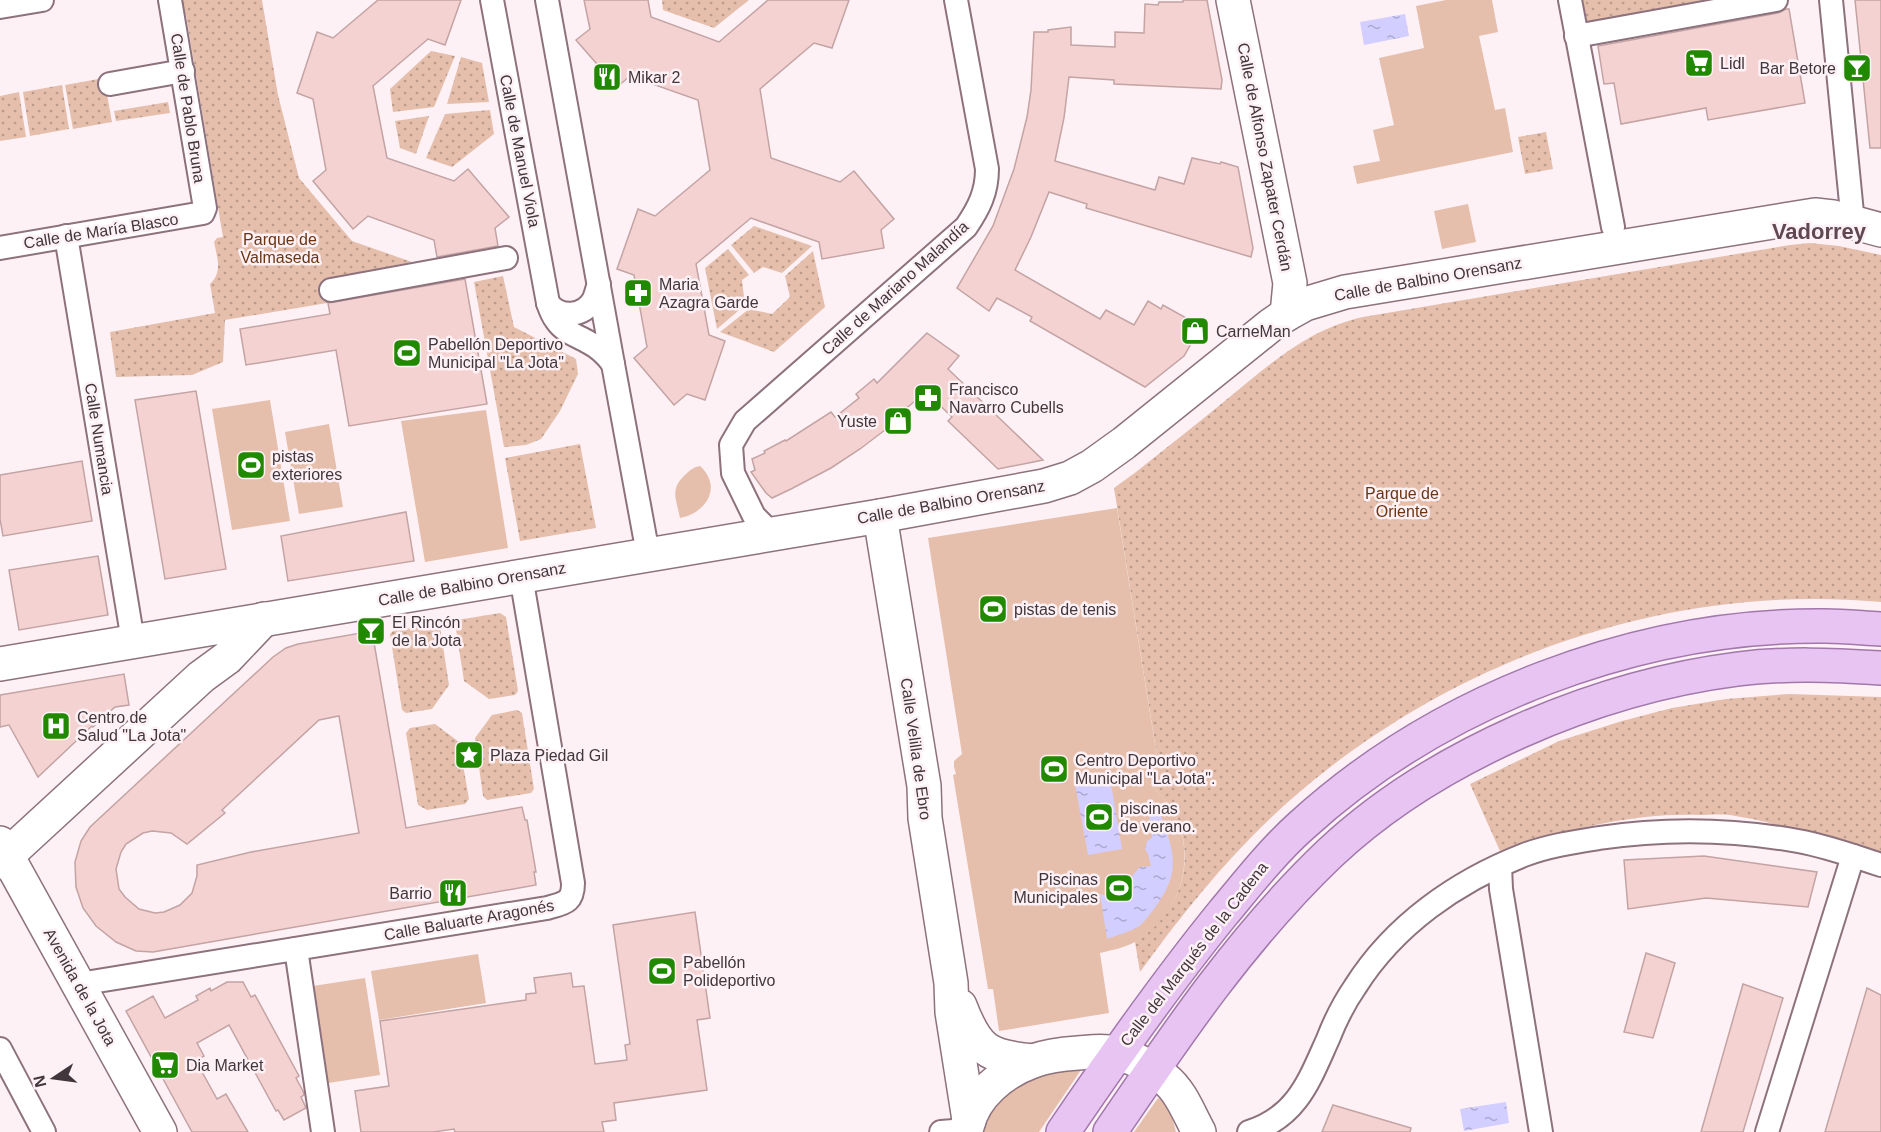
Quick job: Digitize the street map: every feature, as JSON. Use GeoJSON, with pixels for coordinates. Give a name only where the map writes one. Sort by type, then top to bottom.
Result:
{"type":"FeatureCollection","features":[{"type":"Feature","properties":{"kind":"main road","name":"Calle del Marqués de la Cadena"},"geometry":{"type":"LineString","coordinates":[[1063,1132],[1117,1053],[1208,932],[1268,860],[1300,827],[1342,791],[1377,765],[1434,729],[1527,684],[1575,667],[1666,643],[1716,634],[1772,628],[1824,626],[1881,629]]}},
{"type":"Feature","properties":{"kind":"main road","name":"Calle del Marqués de la Cadena"},"geometry":{"type":"LineString","coordinates":[[1110,1132],[1228,966],[1271,915],[1330,854],[1385,809],[1449,767],[1510,735],[1561,714],[1643,687],[1738,669],[1786,665],[1881,668]]}},
{"type":"Feature","properties":{"kind":"street"},"geometry":{"type":"LineString","coordinates":[[0,7],[42,0]]}},
{"type":"Feature","properties":{"kind":"street","name":"Calle de Pablo Bruna"},"geometry":{"type":"LineString","coordinates":[[170,0],[205,208],[202,214]]}},
{"type":"Feature","properties":{"kind":"street","name":"Calle de Manuel Viola"},"geometry":{"type":"LineString","coordinates":[[492,0],[548,303],[560,326],[570,334],[597,347],[613,364]]}},
{"type":"Feature","properties":{"kind":"street"},"geometry":{"type":"LineString","coordinates":[[547,0],[648,554]]}},
{"type":"Feature","properties":{"kind":"street","name":"Calle de Mariano Malandía"},"geometry":{"type":"LineString","coordinates":[[771,533],[754,516],[733,473],[731,445],[735,436],[745,421],[966,227],[983,198],[987,183],[987,169],[956,0]]}},
{"type":"Feature","properties":{"kind":"street","name":"Calle de Alfonso Zapater Cerdán"},"geometry":{"type":"LineString","coordinates":[[1233,0],[1290,283],[1287,314]]}},
{"type":"Feature","properties":{"kind":"street"},"geometry":{"type":"LineString","coordinates":[[1570,0],[1612,227]]}},
{"type":"Feature","properties":{"kind":"street"},"geometry":{"type":"LineString","coordinates":[[1576,36],[1776,0]]}},
{"type":"Feature","properties":{"kind":"street"},"geometry":{"type":"LineString","coordinates":[[1831,0],[1867,226]]}},
{"type":"Feature","properties":{"kind":"street"},"geometry":{"type":"LineString","coordinates":[[110,84],[183,71]]}},
{"type":"Feature","properties":{"kind":"street","name":"Calle de María Blasco"},"geometry":{"type":"LineString","coordinates":[[0,248],[202,214]]}},
{"type":"Feature","properties":{"kind":"street","name":"Calle de Balbino Orensanz"},"geometry":{"type":"LineString","coordinates":[[0,664],[1010,494],[1070,478],[1092,466],[1252,340],[1287,314],[1314,301],[1345,292],[1815,215],[1867,226]]}},
{"type":"Feature","properties":{"kind":"street","name":"Calle Numancia"},"geometry":{"type":"LineString","coordinates":[[66,236],[133,641]]}},
{"type":"Feature","properties":{"kind":"street"},"geometry":{"type":"LineString","coordinates":[[331,290],[506,258]]}},
{"type":"Feature","properties":{"kind":"street"},"geometry":{"type":"LineString","coordinates":[[548,303],[562,314],[576,313],[594,298],[598,284]]}},
{"type":"Feature","properties":{"kind":"street","name":"Calle Velilla de Ebro"},"geometry":{"type":"LineString","coordinates":[[880,516],[924,786],[925,818],[951,983],[961,1128]]}},
{"type":"Feature","properties":{"kind":"street","name":"Calle Baluarte Aragonés"},"geometry":{"type":"LineString","coordinates":[[79,984],[547,908],[568,900],[573,893],[571,872],[520,576]]}},
{"type":"Feature","properties":{"kind":"street"},"geometry":{"type":"LineString","coordinates":[[2,853],[201,677],[227,658],[264,619]]}},
{"type":"Feature","properties":{"kind":"street"},"geometry":{"type":"LineString","coordinates":[[199,630],[204,657],[201,677]]}},
{"type":"Feature","properties":{"kind":"street"},"geometry":{"type":"LineString","coordinates":[[1249,1132],[1271,1123],[1298,1099],[1314,1072],[1327,1039],[1345,1004],[1356,985],[1385,948],[1411,922],[1441,898],[1474,878],[1525,855],[1566,843],[1631,833],[1684,830],[1799,841],[1881,865]]}},
{"type":"Feature","properties":{"kind":"street","name":"Avenida de la Jota"},"geometry":{"type":"LineString","coordinates":[[2,853],[79,984],[160,1132]]}},
{"type":"Feature","properties":{"kind":"street"},"geometry":{"type":"LineString","coordinates":[[1767,1132],[1853,856]]}},
{"type":"Feature","properties":{"kind":"street"},"geometry":{"type":"LineString","coordinates":[[1500,866],[1501,889],[1541,1132]]}},
{"type":"Feature","properties":{"kind":"street"},"geometry":{"type":"LineString","coordinates":[[296,949],[323,1132]]}},
{"type":"Feature","properties":{"kind":"street","name":"Calle Velilla de Ebro"},"geometry":{"type":"LineString","coordinates":[[951,983],[964,1018],[978,1042],[996,1055],[1033,1061]]}},
{"type":"Feature","properties":{"kind":"street"},"geometry":{"type":"LineString","coordinates":[[961,1128],[978,1101],[1002,1077],[1033,1061],[1054,1056],[1100,1051],[1117,1053],[1153,1070],[1171,1083],[1199,1132]]}},
{"type":"Feature","properties":{"kind":"street"},"geometry":{"type":"LineString","coordinates":[[1,1053],[44,1132]]}},
{"type":"Feature","properties":{"kind":"green space","name":"Parque de Valmaseda"},"geometry":{"type":"Polygon","coordinates":[[[182,0],[262,0],[278,95],[299,178],[352,241],[412,262],[329,278],[333,302],[225,320],[223,362],[192,375],[116,377],[110,332],[215,313],[210,284],[218,269],[214,242],[217,238],[223,237],[182,0]]]}},
{"type":"Feature","properties":{"kind":"green space"},"geometry":{"type":"Polygon","coordinates":[[[662,0],[749,0],[714,28],[663,10],[662,0]]]}},
{"type":"Feature","properties":{"kind":"green space"},"geometry":{"type":"Polygon","coordinates":[[[1446,0],[1492,0],[1498,32],[1479,36],[1495,110],[1505,108],[1513,152],[1357,184],[1353,166],[1380,161],[1373,130],[1394,125],[1379,58],[1424,48],[1416,6],[1446,0]]]}},
{"type":"Feature","properties":{"kind":"green space"},"geometry":{"type":"Polygon","coordinates":[[[1579,0],[1734,0],[1584,28],[1579,0]]]}},
{"type":"Feature","properties":{"kind":"green space"},"geometry":{"type":"Polygon","coordinates":[[[431,51],[455,56],[434,107],[393,112],[390,89],[431,51]]]}},
{"type":"Feature","properties":{"kind":"green space"},"geometry":{"type":"Polygon","coordinates":[[[461,57],[482,63],[489,102],[447,104],[461,57]]]}},
{"type":"Feature","properties":{"kind":"green space"},"geometry":{"type":"Polygon","coordinates":[[[104,78],[112,122],[73,129],[65,85],[104,78]]]}},
{"type":"Feature","properties":{"kind":"green space"},"geometry":{"type":"Polygon","coordinates":[[[62,85],[69,129],[30,136],[23,92],[62,85]]]}},
{"type":"Feature","properties":{"kind":"green space"},"geometry":{"type":"Polygon","coordinates":[[[19,92],[26,137],[0,141],[0,96],[19,92]]]}},
{"type":"Feature","properties":{"kind":"green space"},"geometry":{"type":"Polygon","coordinates":[[[168,102],[170,113],[116,121],[114,111],[168,102]]]}},
{"type":"Feature","properties":{"kind":"green space"},"geometry":{"type":"Polygon","coordinates":[[[490,110],[494,134],[452,167],[426,158],[445,114],[490,110]]]}},
{"type":"Feature","properties":{"kind":"green space"},"geometry":{"type":"Polygon","coordinates":[[[429,116],[416,154],[400,148],[395,121],[429,116]]]}},
{"type":"Feature","properties":{"kind":"green space"},"geometry":{"type":"Polygon","coordinates":[[[1546,132],[1553,169],[1525,174],[1518,137],[1546,132]]]}},
{"type":"Feature","properties":{"kind":"green space"},"geometry":{"type":"Polygon","coordinates":[[[1468,204],[1476,242],[1442,249],[1434,211],[1468,204]]]}},
{"type":"Feature","properties":{"kind":"green space"},"geometry":{"type":"Polygon","coordinates":[[[754,226],[812,246],[782,273],[763,267],[754,273],[731,245],[754,226]]]}},
{"type":"Feature","properties":{"kind":"green space","name":"Parque de Oriente"},"geometry":{"type":"Polygon","coordinates":[[[1810,243],[1839,246],[1881,255],[1881,602],[1801,599],[1721,605],[1642,619],[1564,641],[1490,671],[1418,708],[1351,752],[1288,802],[1247,841],[1210,883],[1140,972],[1135,942],[1150,932],[1172,905],[1179,889],[1185,856],[1183,838],[1175,815],[1164,799],[1146,781],[1158,762],[1114,488],[1290,350],[1324,330],[1343,323],[1363,317],[1810,243]]]}},
{"type":"Feature","properties":{"kind":"green space"},"geometry":{"type":"Polygon","coordinates":[[[728,249],[749,275],[742,280],[745,305],[717,329],[705,268],[728,249]]]}},
{"type":"Feature","properties":{"kind":"green space"},"geometry":{"type":"Polygon","coordinates":[[[813,251],[825,307],[774,352],[720,332],[749,309],[772,314],[790,297],[785,276],[813,251]]]}},
{"type":"Feature","properties":{"kind":"green space"},"geometry":{"type":"Polygon","coordinates":[[[503,276],[514,327],[576,359],[578,374],[560,411],[541,439],[526,445],[504,447],[474,282],[503,276]]]}},
{"type":"Feature","properties":{"kind":"green space","name":"pistas exteriores"},"geometry":{"type":"Polygon","coordinates":[[[270,400],[290,521],[232,530],[212,409],[270,400]]]}},
{"type":"Feature","properties":{"kind":"green space"},"geometry":{"type":"Polygon","coordinates":[[[486,410],[508,548],[425,562],[401,421],[486,410]]]}},
{"type":"Feature","properties":{"kind":"green space"},"geometry":{"type":"Polygon","coordinates":[[[329,424],[343,507],[299,514],[285,432],[329,424]]]}},
{"type":"Feature","properties":{"kind":"green space"},"geometry":{"type":"Polygon","coordinates":[[[580,444],[596,528],[520,541],[505,458],[580,444]]]}},
{"type":"Feature","properties":{"kind":"green space"},"geometry":{"type":"Polygon","coordinates":[[[700,466],[710,482],[711,490],[708,498],[697,511],[680,518],[676,489],[687,473],[700,466]]]}},
{"type":"Feature","properties":{"kind":"green space","name":"Centro Deportivo Municipal \"La Jota\"."},"geometry":{"type":"Polygon","coordinates":[[[1117,508],[1158,763],[1146,781],[1164,799],[1178,821],[1183,838],[1183,873],[1172,905],[1150,932],[1131,944],[1100,953],[1109,1013],[999,1031],[993,989],[988,989],[953,775],[956,774],[954,761],[962,754],[928,538],[1117,508]]]}},
{"type":"Feature","properties":{"kind":"green space"},"geometry":{"type":"Polygon","coordinates":[[[500,613],[506,617],[518,691],[515,695],[489,699],[464,681],[455,623],[457,620],[500,613]]]}},
{"type":"Feature","properties":{"kind":"green space"},"geometry":{"type":"Polygon","coordinates":[[[435,624],[440,627],[449,685],[432,709],[406,713],[402,710],[390,634],[393,631],[435,624]]]}},
{"type":"Feature","properties":{"kind":"green space"},"geometry":{"type":"Polygon","coordinates":[[[1789,694],[1881,697],[1881,855],[1787,827],[1730,815],[1672,815],[1622,820],[1573,830],[1500,851],[1470,784],[1559,741],[1622,721],[1672,708],[1726,699],[1789,694]]]}},
{"type":"Feature","properties":{"kind":"green space"},"geometry":{"type":"Polygon","coordinates":[[[517,710],[522,713],[534,789],[531,793],[487,800],[483,796],[475,738],[492,715],[517,710]]]}},
{"type":"Feature","properties":{"kind":"green space"},"geometry":{"type":"Polygon","coordinates":[[[435,724],[459,742],[469,799],[465,804],[427,810],[418,805],[406,733],[410,728],[435,724]]]}},
{"type":"Feature","properties":{"kind":"green space"},"geometry":{"type":"Polygon","coordinates":[[[478,954],[486,1003],[379,1020],[371,971],[478,954]]]}},
{"type":"Feature","properties":{"kind":"green space"},"geometry":{"type":"Polygon","coordinates":[[[365,978],[380,1075],[328,1083],[313,986],[365,978]]]}},
{"type":"Feature","properties":{"kind":"green space"},"geometry":{"type":"Polygon","coordinates":[[[1083,1067],[1039,1132],[982,1132],[989,1106],[1020,1076],[1083,1067]]]}},
{"type":"Feature","properties":{"kind":"green space"},"geometry":{"type":"Polygon","coordinates":[[[1158,1098],[1168,1108],[1176,1132],[1134,1132],[1158,1098]]]}},
{"type":"Feature","properties":{"kind":"water"},"geometry":{"type":"Polygon","coordinates":[[[1405,14],[1409,36],[1364,45],[1360,22],[1405,14]]]}},
{"type":"Feature","properties":{"kind":"water","name":"piscinas de verano."},"geometry":{"type":"Polygon","coordinates":[[[1110,778],[1122,849],[1088,855],[1075,784],[1110,778]]]}},
{"type":"Feature","properties":{"kind":"water"},"geometry":{"type":"Polygon","coordinates":[[[1149,814],[1161,816],[1170,842],[1172,875],[1162,897],[1140,925],[1107,939],[1100,894],[1122,900],[1134,893],[1132,876],[1140,867],[1151,866],[1145,849],[1147,841],[1152,838],[1149,814]]]}},
{"type":"Feature","properties":{"kind":"water"},"geometry":{"type":"Polygon","coordinates":[[[1506,1102],[1509,1123],[1464,1131],[1460,1109],[1506,1102]]]}},
{"type":"Feature","properties":{"kind":"building"},"geometry":{"type":"Polygon","coordinates":[[[378,0],[461,0],[445,45],[428,39],[373,86],[387,158],[454,181],[468,169],[509,217],[495,228],[498,246],[437,257],[434,240],[368,216],[353,229],[313,181],[326,170],[313,99],[297,93],[317,32],[333,38],[378,0]]]}},
{"type":"Feature","properties":{"kind":"building"},"geometry":{"type":"Polygon","coordinates":[[[584,0],[648,0],[651,17],[719,42],[768,0],[849,0],[832,48],[814,43],[760,89],[771,158],[840,182],[854,171],[894,219],[881,230],[884,248],[822,259],[819,242],[751,218],[696,264],[709,335],[725,341],[705,400],[687,394],[674,405],[634,358],[647,347],[634,275],[617,269],[638,209],[655,216],[710,170],[698,100],[630,76],[617,87],[576,40],[590,29],[584,0]]]}},
{"type":"Feature","properties":{"kind":"building"},"geometry":{"type":"Polygon","coordinates":[[[1183,0],[1207,0],[1222,80],[1221,89],[1114,84],[1114,80],[1069,77],[1064,118],[1055,161],[1155,190],[1159,177],[1184,184],[1192,158],[1238,167],[1253,248],[1251,257],[1086,208],[1087,204],[1049,192],[1015,270],[1100,319],[1106,310],[1134,325],[1148,301],[1161,309],[1163,305],[1188,319],[1186,323],[1199,330],[1184,356],[1145,387],[1030,321],[1032,317],[997,298],[989,311],[957,288],[993,226],[1014,169],[1031,90],[1034,32],[1048,32],[1048,30],[1071,27],[1071,45],[1115,47],[1115,32],[1144,33],[1145,4],[1158,5],[1159,2],[1183,2],[1183,0]]]}},
{"type":"Feature","properties":{"kind":"building"},"geometry":{"type":"Polygon","coordinates":[[[1855,0],[1881,0],[1881,148],[1870,148],[1855,0]]]}},
{"type":"Feature","properties":{"kind":"building","name":"Lidl"},"geometry":{"type":"Polygon","coordinates":[[[1789,9],[1805,103],[1708,120],[1706,108],[1621,124],[1614,83],[1604,84],[1598,46],[1778,13],[1789,9]]]}},
{"type":"Feature","properties":{"kind":"building","name":"Pabellón Deportivo Municipal \"La Jota\""},"geometry":{"type":"Polygon","coordinates":[[[465,279],[487,404],[349,426],[336,350],[246,365],[240,329],[330,314],[328,303],[465,279]]]}},
{"type":"Feature","properties":{"kind":"building"},"geometry":{"type":"Polygon","coordinates":[[[927,333],[959,356],[948,369],[1043,460],[998,469],[948,421],[952,417],[926,392],[903,411],[906,414],[831,468],[772,498],[766,493],[751,472],[755,470],[752,459],[786,441],[831,412],[835,417],[859,398],[856,394],[874,379],[877,383],[927,333]]]}},
{"type":"Feature","properties":{"kind":"building"},"geometry":{"type":"Polygon","coordinates":[[[196,391],[226,569],[165,579],[135,400],[196,391]]]}},
{"type":"Feature","properties":{"kind":"building"},"geometry":{"type":"Polygon","coordinates":[[[82,461],[92,521],[3,536],[0,519],[0,475],[82,461]]]}},
{"type":"Feature","properties":{"kind":"building"},"geometry":{"type":"Polygon","coordinates":[[[406,512],[414,561],[288,581],[281,536],[406,512]]]}},
{"type":"Feature","properties":{"kind":"building"},"geometry":{"type":"Polygon","coordinates":[[[98,556],[108,615],[19,630],[9,570],[98,556]]]}},
{"type":"Feature","properties":{"kind":"building"},"geometry":{"type":"Polygon","coordinates":[[[372,631],[406,828],[522,807],[525,820],[527,820],[536,885],[153,952],[136,951],[116,942],[96,926],[83,908],[76,887],[75,862],[81,841],[90,827],[273,657],[286,648],[372,631]],[[339,716],[319,720],[222,810],[225,813],[187,844],[171,833],[152,831],[143,833],[126,844],[116,869],[119,889],[139,909],[155,913],[164,912],[180,905],[192,893],[197,876],[197,865],[251,852],[359,833],[339,716]]]}},
{"type":"Feature","properties":{"kind":"building","name":"Centro de Salud \"La Jota\""},"geometry":{"type":"Polygon","coordinates":[[[124,674],[129,705],[115,707],[38,777],[9,725],[0,727],[0,695],[124,674]]]}},
{"type":"Feature","properties":{"kind":"building"},"geometry":{"type":"Polygon","coordinates":[[[1704,856],[1817,872],[1808,907],[1706,898],[1628,909],[1624,860],[1704,856]]]}},
{"type":"Feature","properties":{"kind":"building"},"geometry":{"type":"Polygon","coordinates":[[[695,912],[710,1018],[697,1020],[707,1090],[614,1103],[616,1120],[602,1122],[604,1132],[455,1132],[454,1129],[433,1132],[361,1132],[355,1091],[389,1086],[380,1021],[526,1000],[526,994],[536,993],[534,978],[571,973],[573,987],[584,986],[595,1064],[627,1060],[625,1045],[630,1044],[613,925],[695,912]]]}},
{"type":"Feature","properties":{"kind":"building"},"geometry":{"type":"Polygon","coordinates":[[[1646,953],[1675,963],[1653,1038],[1624,1032],[1646,953]]]}},
{"type":"Feature","properties":{"kind":"building"},"geometry":{"type":"Polygon","coordinates":[[[227,982],[243,982],[251,997],[255,995],[299,1076],[296,1078],[303,1091],[304,1095],[301,1097],[306,1108],[284,1120],[278,1110],[276,1111],[229,1025],[197,1043],[204,1056],[196,1061],[217,1099],[226,1094],[248,1132],[192,1132],[126,1011],[153,996],[165,1018],[198,1000],[196,996],[227,982]]]}},
{"type":"Feature","properties":{"kind":"building"},"geometry":{"type":"Polygon","coordinates":[[[1743,984],[1783,998],[1743,1132],[1701,1132],[1743,984]]]}},
{"type":"Feature","properties":{"kind":"building"},"geometry":{"type":"Polygon","coordinates":[[[1867,988],[1881,995],[1881,1132],[1825,1132],[1867,988]]]}},
{"type":"Feature","properties":{"kind":"building"},"geometry":{"type":"Polygon","coordinates":[[[1333,1105],[1411,1128],[1410,1132],[1322,1132],[1333,1105]]]}},
{"type":"Feature","properties":{"kind":"place","name":"Lidl"},"geometry":{"type":"Point","coordinates":[1699,63]}},
{"type":"Feature","properties":{"kind":"place","name":"Bar Betore"},"geometry":{"type":"Point","coordinates":[1857,68]}},
{"type":"Feature","properties":{"kind":"place","name":"Mikar 2"},"geometry":{"type":"Point","coordinates":[607,77]}},
{"type":"Feature","properties":{"kind":"place","name":"Maria Azagra Garde"},"geometry":{"type":"Point","coordinates":[638,293]}},
{"type":"Feature","properties":{"kind":"place","name":"CarneMan"},"geometry":{"type":"Point","coordinates":[1195,331]}},
{"type":"Feature","properties":{"kind":"place","name":"Pabellón Deportivo Municipal \"La Jota\""},"geometry":{"type":"Point","coordinates":[407,353]}},
{"type":"Feature","properties":{"kind":"place","name":"Francisco Navarro Cubells"},"geometry":{"type":"Point","coordinates":[928,398]}},
{"type":"Feature","properties":{"kind":"place","name":"Yuste"},"geometry":{"type":"Point","coordinates":[898,421]}},
{"type":"Feature","properties":{"kind":"place","name":"pistas exteriores"},"geometry":{"type":"Point","coordinates":[251,465]}},
{"type":"Feature","properties":{"kind":"place","name":"pistas de tenis"},"geometry":{"type":"Point","coordinates":[993,609]}},
{"type":"Feature","properties":{"kind":"place","name":"El Rincón de la Jota"},"geometry":{"type":"Point","coordinates":[371,631]}},
{"type":"Feature","properties":{"kind":"place","name":"Centro de Salud \"La Jota\""},"geometry":{"type":"Point","coordinates":[56,726]}},
{"type":"Feature","properties":{"kind":"place","name":"Plaza Piedad Gil"},"geometry":{"type":"Point","coordinates":[469,755]}},
{"type":"Feature","properties":{"kind":"place","name":"Centro Deportivo Municipal \"La Jota\"."},"geometry":{"type":"Point","coordinates":[1054,769]}},
{"type":"Feature","properties":{"kind":"place","name":"piscinas de verano."},"geometry":{"type":"Point","coordinates":[1099,817]}},
{"type":"Feature","properties":{"kind":"place","name":"Piscinas Municipales"},"geometry":{"type":"Point","coordinates":[1119,888]}},
{"type":"Feature","properties":{"kind":"place","name":"Barrio"},"geometry":{"type":"Point","coordinates":[453,893]}},
{"type":"Feature","properties":{"kind":"place","name":"Pabellón Polideportivo"},"geometry":{"type":"Point","coordinates":[662,971]}},
{"type":"Feature","properties":{"kind":"place","name":"Dia Market"},"geometry":{"type":"Point","coordinates":[165,1065]}},
{"type":"Feature","properties":{"kind":"district","name":"Vadorrey"},"geometry":{"type":"Point","coordinates":[1819,231]}}]}
